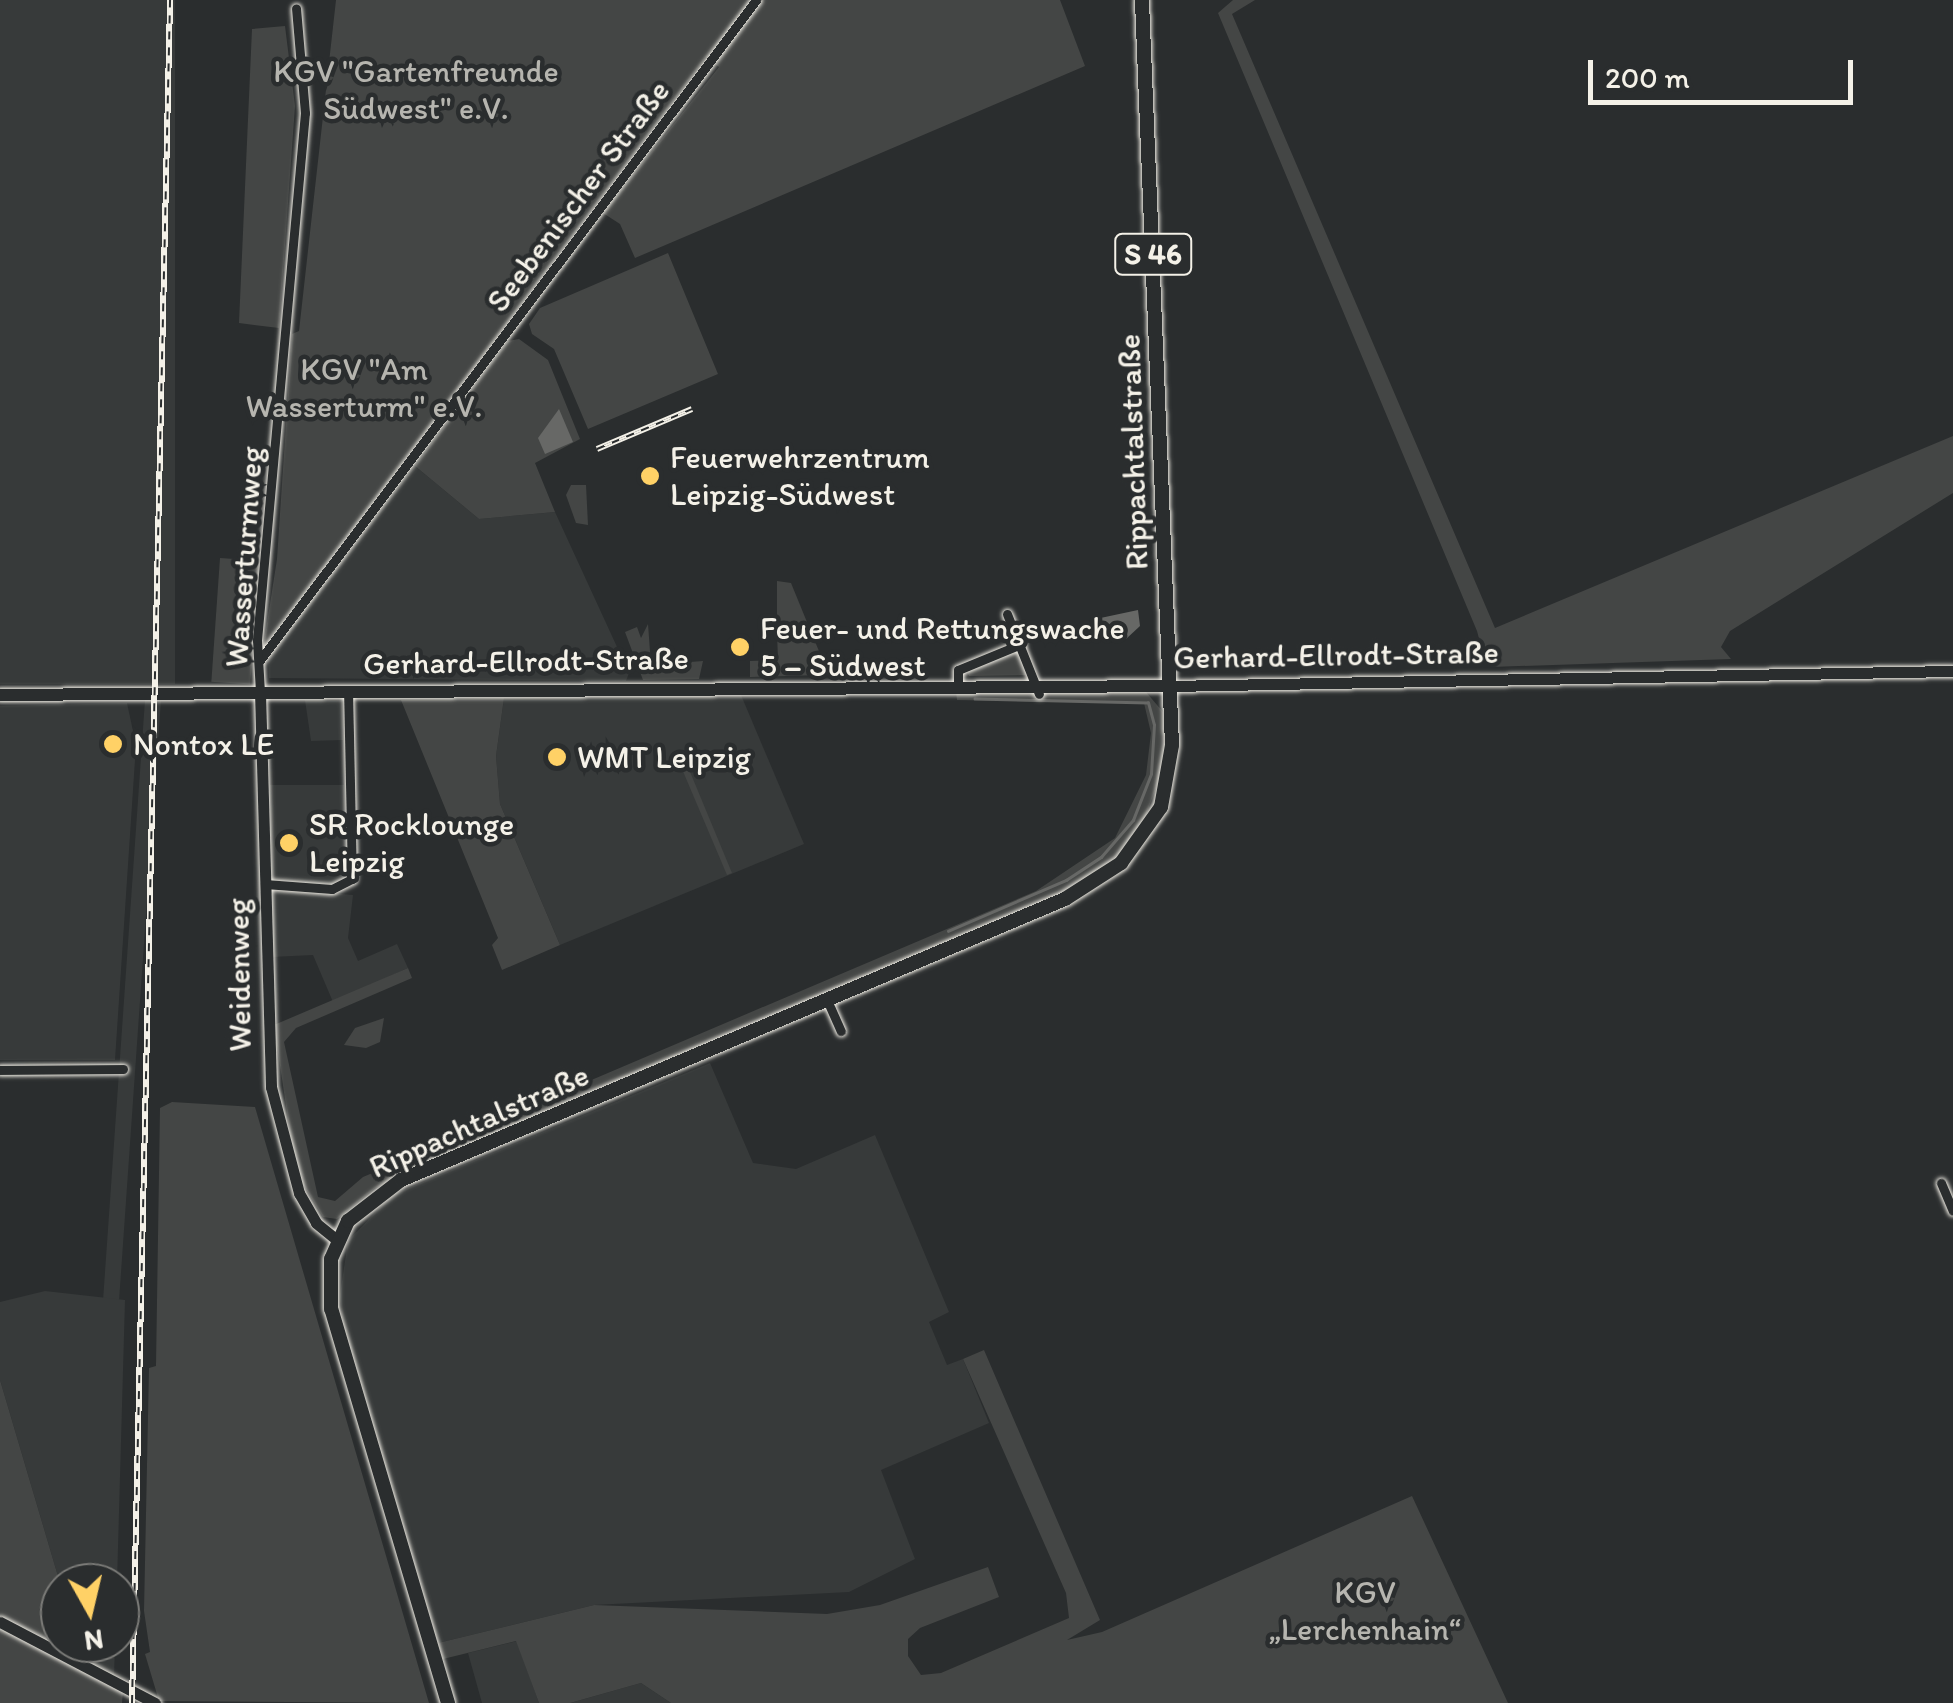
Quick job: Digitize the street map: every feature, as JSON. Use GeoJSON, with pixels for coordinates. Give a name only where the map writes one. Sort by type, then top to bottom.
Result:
{"type":"FeatureCollection","features":[{"type":"Feature","properties":{"kind":"main road","name":"Rippachtalstraße"},"geometry":{"type":"LineString","coordinates":[[337,1240],[362,1206],[401,1180],[1065,898],[1121,863],[1161,807],[1172,745],[1142,0]]}},
{"type":"Feature","properties":{"kind":"main road","name":"Gerhard-Ellrodt-Straße"},"geometry":{"type":"LineString","coordinates":[[0,695],[1170,686]]}},
{"type":"Feature","properties":{"kind":"main road"},"geometry":{"type":"LineString","coordinates":[[337,1240],[328,1272],[331,1309],[448,1703]]}},
{"type":"Feature","properties":{"kind":"street","name":"Seebenischer Straße"},"geometry":{"type":"LineString","coordinates":[[260,660],[756,0]]}},
{"type":"Feature","properties":{"kind":"street","name":"Wasserturmweg"},"geometry":{"type":"LineString","coordinates":[[260,692],[305,113],[296,8]]}},
{"type":"Feature","properties":{"kind":"street"},"geometry":{"type":"LineString","coordinates":[[1008,614],[1038,690]]}},
{"type":"Feature","properties":{"kind":"street"},"geometry":{"type":"LineString","coordinates":[[958,686],[958,670],[1021,644]]}},
{"type":"Feature","properties":{"kind":"street","name":"Gerhard-Ellrodt-Straße"},"geometry":{"type":"LineString","coordinates":[[1170,686],[1953,671]]}},
{"type":"Feature","properties":{"kind":"street"},"geometry":{"type":"LineString","coordinates":[[265,884],[332,888],[352,879],[348,690]]}},
{"type":"Feature","properties":{"kind":"street","name":"Weidenweg"},"geometry":{"type":"LineString","coordinates":[[260,692],[271,1087],[299,1192],[316,1223],[337,1240]]}},
{"type":"Feature","properties":{"kind":"street"},"geometry":{"type":"LineString","coordinates":[[827,1000],[841,1031]]}},
{"type":"Feature","properties":{"kind":"street"},"geometry":{"type":"LineString","coordinates":[[0,1070],[122,1069]]}},
{"type":"Feature","properties":{"kind":"street"},"geometry":{"type":"LineString","coordinates":[[1941,1183],[1953,1211]]}},
{"type":"Feature","properties":{"kind":"street"},"geometry":{"type":"LineString","coordinates":[[0,1622],[154,1703]]}},
{"type":"Feature","properties":{"kind":"shaded area"},"geometry":{"type":"Polygon","coordinates":[[[0,0],[175,0],[175,684],[0,684],[0,0]]]}},
{"type":"Feature","properties":{"kind":"shaded area"},"geometry":{"type":"Polygon","coordinates":[[[559,409],[573,442],[545,454],[538,438],[559,409]]]}},
{"type":"Feature","properties":{"kind":"shaded area"},"geometry":{"type":"Polygon","coordinates":[[[415,466],[479,519],[555,512],[629,673],[626,681],[269,678],[268,658],[415,466]]]}},
{"type":"Feature","properties":{"kind":"shaded area"},"geometry":{"type":"Polygon","coordinates":[[[1138,610],[1140,626],[1126,639],[1093,636],[1086,629],[1091,620],[1138,610]]]}},
{"type":"Feature","properties":{"kind":"shaded area"},"geometry":{"type":"Polygon","coordinates":[[[741,695],[804,844],[560,945],[500,804],[496,756],[504,698],[741,695]]]}},
{"type":"Feature","properties":{"kind":"shaded area"},"geometry":{"type":"Polygon","coordinates":[[[145,700],[161,701],[101,1563],[85,1563],[145,700]]]}},
{"type":"Feature","properties":{"kind":"shaded area"},"geometry":{"type":"Polygon","coordinates":[[[305,700],[342,701],[343,740],[311,741],[305,700]]]}},
{"type":"Feature","properties":{"kind":"shaded area"},"geometry":{"type":"Polygon","coordinates":[[[127,703],[136,745],[115,1060],[0,1060],[0,706],[127,703]]]}},
{"type":"Feature","properties":{"kind":"shaded area"},"geometry":{"type":"Polygon","coordinates":[[[270,785],[344,785],[347,877],[339,885],[272,880],[270,785]]]}},
{"type":"Feature","properties":{"kind":"shaded area"},"geometry":{"type":"Polygon","coordinates":[[[269,888],[353,895],[348,938],[358,961],[397,944],[408,968],[333,1002],[313,955],[271,957],[269,888]]]}},
{"type":"Feature","properties":{"kind":"shaded area"},"geometry":{"type":"Polygon","coordinates":[[[710,1063],[753,1163],[796,1169],[875,1135],[949,1312],[929,1322],[947,1365],[963,1359],[989,1423],[881,1470],[915,1559],[849,1592],[594,1605],[438,1643],[344,1334],[340,1295],[348,1241],[392,1195],[710,1063]]]}},
{"type":"Feature","properties":{"kind":"shaded area"},"geometry":{"type":"Polygon","coordinates":[[[45,1291],[125,1300],[118,1563],[54,1563],[0,1380],[0,1302],[45,1291]]]}},
{"type":"Feature","properties":{"kind":"shaded area"},"geometry":{"type":"Polygon","coordinates":[[[517,1641],[539,1703],[482,1703],[468,1653],[517,1641]]]}},
{"type":"Feature","properties":{"kind":"shaded area"},"geometry":{"type":"Polygon","coordinates":[[[78,1663],[94,1663],[92,1681],[76,1680],[78,1663]]]}},
{"type":"Feature","properties":{"kind":"shaded area"},"geometry":{"type":"Polygon","coordinates":[[[86,1663],[114,1663],[114,1678],[86,1663]]]}},
{"type":"Feature","properties":{"kind":"shaded area"},"geometry":{"type":"Polygon","coordinates":[[[641,1683],[671,1703],[570,1703],[641,1683]]]}},
{"type":"Feature","properties":{"kind":"green space","name":"KGV \"Gartenfreunde Südwest\" e.V."},"geometry":{"type":"Polygon","coordinates":[[[336,0],[1060,0],[1085,66],[635,258],[620,224],[603,213],[719,67],[706,57],[263,649],[277,559],[292,334],[299,331],[336,0]]]}},
{"type":"Feature","properties":{"kind":"green space"},"geometry":{"type":"Polygon","coordinates":[[[1233,0],[1255,0],[1232,14],[1495,628],[1953,436],[1953,493],[1730,631],[1721,647],[1731,659],[1491,667],[1474,658],[1482,650],[1477,631],[1218,13],[1233,0]]]}},
{"type":"Feature","properties":{"kind":"green space","name":"KGV \"Am Wasserturm\" e.V."},"geometry":{"type":"Polygon","coordinates":[[[285,26],[295,106],[279,328],[239,323],[252,29],[285,26]]]}},
{"type":"Feature","properties":{"kind":"green space"},"geometry":{"type":"Polygon","coordinates":[[[668,253],[718,374],[588,429],[554,349],[532,334],[529,324],[540,308],[668,253]]]}},
{"type":"Feature","properties":{"kind":"green space"},"geometry":{"type":"Polygon","coordinates":[[[519,339],[548,360],[580,439],[535,463],[555,512],[479,519],[415,466],[508,341],[519,339]]]}},
{"type":"Feature","properties":{"kind":"green space"},"geometry":{"type":"Polygon","coordinates":[[[571,485],[586,485],[588,525],[576,523],[566,495],[571,485]]]}},
{"type":"Feature","properties":{"kind":"green space"},"geometry":{"type":"Polygon","coordinates":[[[220,558],[259,561],[250,684],[211,682],[220,558]]]}},
{"type":"Feature","properties":{"kind":"green space"},"geometry":{"type":"Polygon","coordinates":[[[777,581],[791,583],[809,627],[777,628],[777,581]]]}},
{"type":"Feature","properties":{"kind":"green space"},"geometry":{"type":"Polygon","coordinates":[[[648,624],[651,665],[703,661],[699,679],[643,680],[625,632],[637,627],[641,638],[648,624]]]}},
{"type":"Feature","properties":{"kind":"green space"},"geometry":{"type":"Polygon","coordinates":[[[811,632],[824,663],[822,675],[750,677],[750,661],[778,660],[777,633],[811,632]]]}},
{"type":"Feature","properties":{"kind":"green space"},"geometry":{"type":"Polygon","coordinates":[[[1020,649],[1031,675],[969,676],[967,670],[1020,649]]]}},
{"type":"Feature","properties":{"kind":"green space"},"geometry":{"type":"Polygon","coordinates":[[[956,691],[1146,692],[1163,712],[1165,764],[1138,836],[1095,875],[1053,898],[375,1188],[337,1219],[323,1217],[303,1184],[299,1193],[274,1025],[408,968],[412,978],[296,1028],[284,1042],[318,1197],[335,1201],[363,1177],[1036,891],[1115,838],[1146,775],[1151,733],[1144,703],[957,700],[956,691]]]}},
{"type":"Feature","properties":{"kind":"green space"},"geometry":{"type":"Polygon","coordinates":[[[504,698],[496,756],[500,804],[560,945],[502,970],[492,945],[498,938],[401,700],[504,698]]]}},
{"type":"Feature","properties":{"kind":"green space"},"geometry":{"type":"Polygon","coordinates":[[[688,767],[732,873],[727,875],[682,769],[688,767]]]}},
{"type":"Feature","properties":{"kind":"green space"},"geometry":{"type":"Polygon","coordinates":[[[384,1018],[380,1042],[366,1048],[344,1045],[355,1028],[384,1018]]]}},
{"type":"Feature","properties":{"kind":"green space"},"geometry":{"type":"Polygon","coordinates":[[[172,1102],[255,1107],[429,1703],[159,1701],[145,1654],[150,1652],[144,1611],[149,1368],[156,1366],[160,1108],[172,1102]]]}},
{"type":"Feature","properties":{"kind":"green space","name":"KGV „Lerchenhain“"},"geometry":{"type":"Polygon","coordinates":[[[984,1350],[1100,1620],[1067,1640],[1102,1632],[1412,1496],[1508,1703],[671,1703],[641,1683],[570,1703],[539,1703],[516,1641],[443,1659],[438,1643],[594,1605],[827,1614],[880,1605],[988,1567],[999,1597],[920,1628],[908,1639],[908,1656],[921,1675],[941,1673],[1069,1618],[1066,1593],[963,1359],[984,1350]]]}},
{"type":"Feature","properties":{"kind":"green space"},"geometry":{"type":"Polygon","coordinates":[[[0,1380],[54,1563],[40,1563],[40,1663],[82,1663],[86,1674],[123,1692],[122,1703],[0,1703],[0,1380]]]}},
{"type":"Feature","properties":{"kind":"waterway"},"geometry":{"type":"LineString","coordinates":[[948,931],[1066,880],[1101,857],[1133,820],[1151,774],[1154,725],[1148,703],[975,699]]}},
{"type":"Feature","properties":{"kind":"railway"},"geometry":{"type":"LineString","coordinates":[[132,1703],[170,0]]}},
{"type":"Feature","properties":{"kind":"railway"},"geometry":{"type":"LineString","coordinates":[[597,449],[692,409]]}},
{"type":"Feature","properties":{"kind":"place","name":"Feuerwehrzentrum Leipzig-Südwest"},"geometry":{"type":"Point","coordinates":[650,476]}},
{"type":"Feature","properties":{"kind":"place","name":"Feuer- und Rettungswache 5 – Südwest"},"geometry":{"type":"Point","coordinates":[740,647]}},
{"type":"Feature","properties":{"kind":"place","name":"Nontox LE"},"geometry":{"type":"Point","coordinates":[113,744]}},
{"type":"Feature","properties":{"kind":"place","name":"WMT Leipzig"},"geometry":{"type":"Point","coordinates":[557,757]}},
{"type":"Feature","properties":{"kind":"place","name":"SR Rocklounge Leipzig"},"geometry":{"type":"Point","coordinates":[289,843]}}]}
